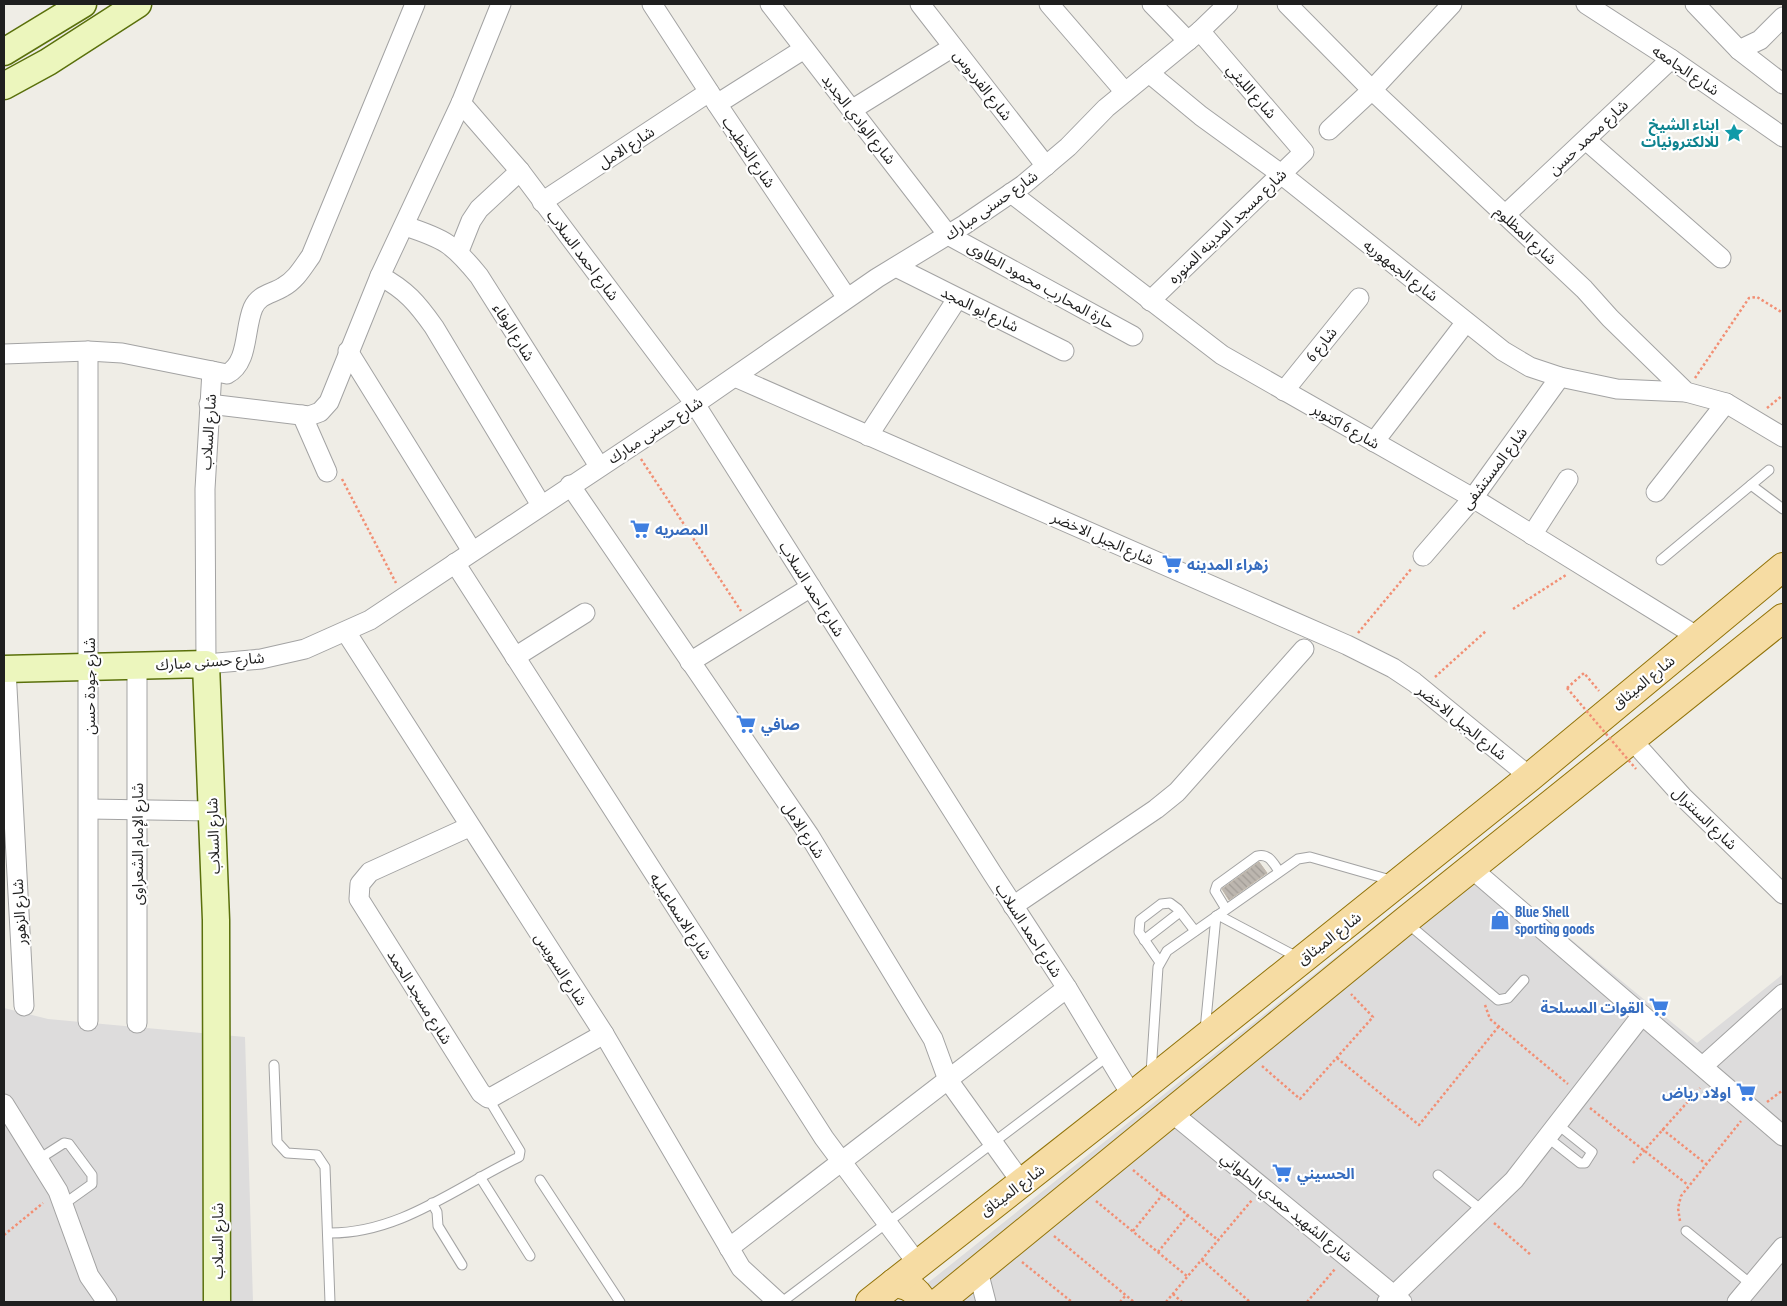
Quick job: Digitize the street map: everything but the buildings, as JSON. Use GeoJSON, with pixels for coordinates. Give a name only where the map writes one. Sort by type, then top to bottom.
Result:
{"type":"FeatureCollection","features":[{"type":"Feature","properties":{"kind":"main road","name":"شارع الميثاق"},"geometry":{"type":"LineString","coordinates":[[870,1302],[917,1263],[1022,1184],[1530,777],[1783,567]]}},
{"type":"Feature","properties":{"kind":"main road"},"geometry":{"type":"LineString","coordinates":[[939,1302],[1405,921],[1783,618]]}},
{"type":"Feature","properties":{"kind":"main road"},"geometry":{"type":"LineString","coordinates":[[950,1238],[951,1250],[958,1260],[969,1267],[980,1269]]}},
{"type":"Feature","properties":{"kind":"main road"},"geometry":{"type":"LineString","coordinates":[[894,1283],[916,1291],[923,1302]]}},
{"type":"Feature","properties":{"kind":"street"},"geometry":{"type":"LineString","coordinates":[[4,86],[48,62],[138,4]]}},
{"type":"Feature","properties":{"kind":"street"},"geometry":{"type":"LineString","coordinates":[[4,354],[88,351],[122,354],[227,374],[236,370],[240,361],[253,307],[266,293],[283,287],[298,275],[311,256],[415,4]]}},
{"type":"Feature","properties":{"kind":"street"},"geometry":{"type":"LineString","coordinates":[[209,404],[309,416],[320,412],[329,402],[348,350],[380,276],[461,103],[501,4]]}},
{"type":"Feature","properties":{"kind":"street","name":"شارع الخطيب"},"geometry":{"type":"LineString","coordinates":[[652,4],[847,298]]}},
{"type":"Feature","properties":{"kind":"street","name":"شارع الوادي الجديد"},"geometry":{"type":"LineString","coordinates":[[770,4],[948,235]]}},
{"type":"Feature","properties":{"kind":"street","name":"شارع الفردوس"},"geometry":{"type":"LineString","coordinates":[[920,4],[1046,166]]}},
{"type":"Feature","properties":{"kind":"street"},"geometry":{"type":"LineString","coordinates":[[1049,4],[1125,92]]}},
{"type":"Feature","properties":{"kind":"street"},"geometry":{"type":"LineString","coordinates":[[1152,4],[1194,36]]}},
{"type":"Feature","properties":{"kind":"street","name":"شارع حسنى مبارك"},"geometry":{"type":"LineString","coordinates":[[5,669],[206,664],[261,659],[305,649],[346,632],[404,597],[570,485],[695,404],[847,298],[1011,193],[1046,166],[1125,92],[1194,36],[1228,4]]}},
{"type":"Feature","properties":{"kind":"street","name":"شارع المظلوم"},"geometry":{"type":"LineString","coordinates":[[1287,4],[1372,90],[1584,289],[1610,318],[1686,392],[1726,403],[1783,437]]}},
{"type":"Feature","properties":{"kind":"street"},"geometry":{"type":"LineString","coordinates":[[1329,130],[1372,90],[1452,4]]}},
{"type":"Feature","properties":{"kind":"street","name":"شارع الجامعه"},"geometry":{"type":"LineString","coordinates":[[1586,4],[1671,59],[1783,138]]}},
{"type":"Feature","properties":{"kind":"street"},"geometry":{"type":"LineString","coordinates":[[1695,4],[1739,50],[1783,84]]}},
{"type":"Feature","properties":{"kind":"street"},"geometry":{"type":"LineString","coordinates":[[4,52],[76,5]]}},
{"type":"Feature","properties":{"kind":"street"},"geometry":{"type":"LineString","coordinates":[[1739,50],[1760,40],[1783,17]]}},
{"type":"Feature","properties":{"kind":"street","name":"شارع الليثي"},"geometry":{"type":"LineString","coordinates":[[1194,36],[1304,152]]}},
{"type":"Feature","properties":{"kind":"street"},"geometry":{"type":"LineString","coordinates":[[853,110],[953,47]]}},
{"type":"Feature","properties":{"kind":"street","name":"شارع الامل"},"geometry":{"type":"LineString","coordinates":[[542,202],[713,98],[804,49]]}},
{"type":"Feature","properties":{"kind":"street","name":"شارع محمد حسن"},"geometry":{"type":"LineString","coordinates":[[1505,214],[1671,59]]}},
{"type":"Feature","properties":{"kind":"street","name":"شارع الجمهوريه"},"geometry":{"type":"LineString","coordinates":[[1148,73],[1201,116],[1280,174],[1466,322],[1503,350],[1530,367],[1560,377],[1617,389],[1686,392]]}},
{"type":"Feature","properties":{"kind":"street","name":"شارع احمد السلاب"},"geometry":{"type":"LineString","coordinates":[[461,103],[520,172],[695,404],[1067,988],[1108,1056],[1141,1089]]}},
{"type":"Feature","properties":{"kind":"street"},"geometry":{"type":"LineString","coordinates":[[1586,140],[1721,258]]}},
{"type":"Feature","properties":{"kind":"street","name":"شارع مسجد المدينه المنوره"},"geometry":{"type":"LineString","coordinates":[[1150,301],[1304,152]]}},
{"type":"Feature","properties":{"kind":"street"},"geometry":{"type":"LineString","coordinates":[[459,251],[478,209],[520,172]]}},
{"type":"Feature","properties":{"kind":"street","name":"شارع 6 اكتوبر"},"geometry":{"type":"LineString","coordinates":[[1011,193],[1150,301],[1222,354],[1473,498],[1698,637]]}},
{"type":"Feature","properties":{"kind":"street","name":"شارع الوفاء"},"geometry":{"type":"LineString","coordinates":[[405,226],[437,236],[459,251],[479,276],[599,466]]}},
{"type":"Feature","properties":{"kind":"street","name":"حارة المحارب محمود الطاوى"},"geometry":{"type":"LineString","coordinates":[[948,235],[1133,336]]}},
{"type":"Feature","properties":{"kind":"street","name":"شارع ابو المجد"},"geometry":{"type":"LineString","coordinates":[[896,267],[1064,351]]}},
{"type":"Feature","properties":{"kind":"street"},"geometry":{"type":"LineString","coordinates":[[380,276],[400,288],[416,301],[434,327],[541,505]]}},
{"type":"Feature","properties":{"kind":"street","name":"شارع 6"},"geometry":{"type":"LineString","coordinates":[[1284,391],[1359,298]]}},
{"type":"Feature","properties":{"kind":"street"},"geometry":{"type":"LineString","coordinates":[[868,436],[958,299]]}},
{"type":"Feature","properties":{"kind":"street"},"geometry":{"type":"LineString","coordinates":[[1374,442],[1466,322]]}},
{"type":"Feature","properties":{"kind":"street"},"geometry":{"type":"LineString","coordinates":[[348,350],[472,551]]}},
{"type":"Feature","properties":{"kind":"street","name":"شارع جودة حسن"},"geometry":{"type":"LineString","coordinates":[[88,351],[88,1021]]}},
{"type":"Feature","properties":{"kind":"street","name":"شارع السلاب"},"geometry":{"type":"LineString","coordinates":[[212,371],[205,489],[206,664],[216,920],[217,1302]]}},
{"type":"Feature","properties":{"kind":"street","name":"شارع الجبل الاخضر"},"geometry":{"type":"LineString","coordinates":[[735,377],[1347,645],[1393,668],[1423,688],[1530,777]]}},
{"type":"Feature","properties":{"kind":"street","name":"شارع المستشفى"},"geometry":{"type":"LineString","coordinates":[[1423,556],[1473,498],[1560,377]]}},
{"type":"Feature","properties":{"kind":"street"},"geometry":{"type":"LineString","coordinates":[[1656,492],[1726,403]]}},
{"type":"Feature","properties":{"kind":"street"},"geometry":{"type":"LineString","coordinates":[[302,415],[327,472]]}},
{"type":"Feature","properties":{"kind":"street"},"geometry":{"type":"LineString","coordinates":[[1532,535],[1568,480]]}},
{"type":"Feature","properties":{"kind":"street","name":"شارع الامل"},"geometry":{"type":"LineString","coordinates":[[570,485],[809,835],[933,1039],[948,1080],[1022,1184]]}},
{"type":"Feature","properties":{"kind":"street","name":"شارع الاسماعيليه"},"geometry":{"type":"LineString","coordinates":[[454,562],[840,1162],[917,1263]]}},
{"type":"Feature","properties":{"kind":"street"},"geometry":{"type":"LineString","coordinates":[[690,662],[811,587]]}},
{"type":"Feature","properties":{"kind":"street"},"geometry":{"type":"LineString","coordinates":[[515,657],[585,613]]}},
{"type":"Feature","properties":{"kind":"street","name":"شارع السويس"},"geometry":{"type":"LineString","coordinates":[[346,632],[469,827],[604,1034],[729,1248],[748,1275],[778,1302]]}},
{"type":"Feature","properties":{"kind":"street"},"geometry":{"type":"LineString","coordinates":[[1013,906],[1156,809],[1177,792],[1304,649]]}},
{"type":"Feature","properties":{"kind":"street","name":"شارع الإمام الشعراوى"},"geometry":{"type":"LineString","coordinates":[[137,665],[137,1023]]}},
{"type":"Feature","properties":{"kind":"street","name":"شارع الزهور"},"geometry":{"type":"LineString","coordinates":[[5,669],[10,847],[24,1006]]}},
{"type":"Feature","properties":{"kind":"street","name":"شارع السنترال"},"geometry":{"type":"LineString","coordinates":[[1631,739],[1683,797],[1783,894]]}},
{"type":"Feature","properties":{"kind":"street"},"geometry":{"type":"LineString","coordinates":[[89,809],[212,811]]}},
{"type":"Feature","properties":{"kind":"street","name":"شارع مسجد الحمد"},"geometry":{"type":"LineString","coordinates":[[469,827],[370,872],[360,884],[359,899],[481,1093],[488,1098]]}},
{"type":"Feature","properties":{"kind":"street"},"geometry":{"type":"LineString","coordinates":[[1471,868],[1783,1136]]}},
{"type":"Feature","properties":{"kind":"street"},"geometry":{"type":"LineString","coordinates":[[729,1248],[1067,988]]}},
{"type":"Feature","properties":{"kind":"street"},"geometry":{"type":"LineString","coordinates":[[1708,1070],[1783,994]]}},
{"type":"Feature","properties":{"kind":"street"},"geometry":{"type":"LineString","coordinates":[[1395,1300],[1514,1180],[1642,1015]]}},
{"type":"Feature","properties":{"kind":"street"},"geometry":{"type":"LineString","coordinates":[[488,1098],[604,1034]]}},
{"type":"Feature","properties":{"kind":"street"},"geometry":{"type":"LineString","coordinates":[[4,1104],[61,1198],[99,1299]]}},
{"type":"Feature","properties":{"kind":"street","name":"شارع الشهيد حمدي الحلواني"},"geometry":{"type":"LineString","coordinates":[[1172,1112],[1347,1256],[1395,1300]]}},
{"type":"Feature","properties":{"kind":"street"},"geometry":{"type":"LineString","coordinates":[[1737,1302],[1783,1247]]}},
{"type":"Feature","properties":{"kind":"street"},"geometry":{"type":"LineString","coordinates":[[980,1269],[986,1302]]}},
{"type":"Feature","properties":{"kind":"lane"},"geometry":{"type":"LineString","coordinates":[[1661,560],[1769,470]]}},
{"type":"Feature","properties":{"kind":"lane"},"geometry":{"type":"LineString","coordinates":[[1751,485],[1783,509]]}},
{"type":"Feature","properties":{"kind":"lane"},"geometry":{"type":"LineString","coordinates":[[1226,909],[1217,895],[1217,885],[1257,856],[1269,857],[1279,871]]}},
{"type":"Feature","properties":{"kind":"lane"},"geometry":{"type":"LineString","coordinates":[[1141,1089],[1159,961],[1167,951],[1298,858],[1310,857],[1399,882]]}},
{"type":"Feature","properties":{"kind":"lane"},"geometry":{"type":"LineString","coordinates":[[1159,961],[1139,932],[1138,924],[1157,907],[1170,903],[1180,912],[1194,931]]}},
{"type":"Feature","properties":{"kind":"lane"},"geometry":{"type":"LineString","coordinates":[[1144,940],[1180,912]]}},
{"type":"Feature","properties":{"kind":"lane"},"geometry":{"type":"LineString","coordinates":[[1217,915],[1302,959]]}},
{"type":"Feature","properties":{"kind":"lane"},"geometry":{"type":"LineString","coordinates":[[1205,1037],[1217,915]]}},
{"type":"Feature","properties":{"kind":"lane"},"geometry":{"type":"LineString","coordinates":[[1405,921],[1485,991],[1498,1000],[1506,1000],[1524,980]]}},
{"type":"Feature","properties":{"kind":"lane"},"geometry":{"type":"LineString","coordinates":[[782,1302],[1108,1056]]}},
{"type":"Feature","properties":{"kind":"lane"},"geometry":{"type":"LineString","coordinates":[[274,1065],[277,1142],[288,1153],[314,1154],[323,1162],[330,1302]]}},
{"type":"Feature","properties":{"kind":"lane"},"geometry":{"type":"LineString","coordinates":[[328,1233],[378,1228],[402,1219],[518,1157],[521,1153],[488,1098]]}},
{"type":"Feature","properties":{"kind":"lane"},"geometry":{"type":"LineString","coordinates":[[39,1159],[64,1143],[69,1144],[92,1176],[92,1184],[61,1198]]}},
{"type":"Feature","properties":{"kind":"lane"},"geometry":{"type":"LineString","coordinates":[[1438,1175],[1482,1212]]}},
{"type":"Feature","properties":{"kind":"lane"},"geometry":{"type":"LineString","coordinates":[[480,1177],[530,1256]]}},
{"type":"Feature","properties":{"kind":"lane"},"geometry":{"type":"LineString","coordinates":[[540,1180],[620,1302]]}},
{"type":"Feature","properties":{"kind":"lane"},"geometry":{"type":"LineString","coordinates":[[432,1203],[437,1212],[438,1226],[462,1265]]}},
{"type":"Feature","properties":{"kind":"lane"},"geometry":{"type":"LineString","coordinates":[[1686,1231],[1752,1286]]}},
{"type":"Feature","properties":{"kind":"path"},"geometry":{"type":"LineString","coordinates":[[1686,392],[1749,298],[1757,297],[1783,313]]}},
{"type":"Feature","properties":{"kind":"path"},"geometry":{"type":"LineString","coordinates":[[1753,418],[1783,395]]}},
{"type":"Feature","properties":{"kind":"path"},"geometry":{"type":"LineString","coordinates":[[632,445],[750,625]]}},
{"type":"Feature","properties":{"kind":"path"},"geometry":{"type":"LineString","coordinates":[[327,472],[337,470],[404,597]]}},
{"type":"Feature","properties":{"kind":"path"},"geometry":{"type":"LineString","coordinates":[[1347,645],[1423,556]]}},
{"type":"Feature","properties":{"kind":"path"},"geometry":{"type":"LineString","coordinates":[[1513,610],[1582,564]]}},
{"type":"Feature","properties":{"kind":"path"},"geometry":{"type":"LineString","coordinates":[[1423,688],[1486,631]]}},
{"type":"Feature","properties":{"kind":"path"},"geometry":{"type":"LineString","coordinates":[[1612,707],[1584,673],[1567,688],[1636,769]]}},
{"type":"Feature","properties":{"kind":"path"},"geometry":{"type":"LineString","coordinates":[[1246,1052],[1300,1099],[1373,1017],[1336,978]]}},
{"type":"Feature","properties":{"kind":"path"},"geometry":{"type":"LineString","coordinates":[[1485,991],[1485,1008],[1490,1018],[1579,1096],[1688,1186]]}},
{"type":"Feature","properties":{"kind":"path"},"geometry":{"type":"LineString","coordinates":[[1336,1058],[1419,1125],[1499,1026]]}},
{"type":"Feature","properties":{"kind":"path"},"geometry":{"type":"LineString","coordinates":[[1633,1163],[1708,1070]]}},
{"type":"Feature","properties":{"kind":"path"},"geometry":{"type":"LineString","coordinates":[[1686,1231],[1679,1219],[1678,1208],[1681,1196],[1750,1109]]}},
{"type":"Feature","properties":{"kind":"path"},"geometry":{"type":"LineString","coordinates":[[1662,1129],[1706,1164]]}},
{"type":"Feature","properties":{"kind":"path"},"geometry":{"type":"LineString","coordinates":[[1117,1157],[1218,1240]]}},
{"type":"Feature","properties":{"kind":"path"},"geometry":{"type":"LineString","coordinates":[[1080,1188],[1188,1277]]}},
{"type":"Feature","properties":{"kind":"path"},"geometry":{"type":"LineString","coordinates":[[1166,1302],[1263,1188]]}},
{"type":"Feature","properties":{"kind":"path"},"geometry":{"type":"LineString","coordinates":[[1133,1231],[1163,1194]]}},
{"type":"Feature","properties":{"kind":"path"},"geometry":{"type":"LineString","coordinates":[[4,1235],[61,1198]]}},
{"type":"Feature","properties":{"kind":"path"},"geometry":{"type":"LineString","coordinates":[[1482,1212],[1531,1255]]}},
{"type":"Feature","properties":{"kind":"path"},"geometry":{"type":"LineString","coordinates":[[1158,1252],[1188,1215]]}},
{"type":"Feature","properties":{"kind":"path"},"geometry":{"type":"LineString","coordinates":[[1037,1222],[1134,1302]]}},
{"type":"Feature","properties":{"kind":"path"},"geometry":{"type":"LineString","coordinates":[[1006,1248],[1072,1302]]}},
{"type":"Feature","properties":{"kind":"path"},"geometry":{"type":"LineString","coordinates":[[1307,1302],[1347,1256]]}},
{"type":"Feature","properties":{"kind":"path"},"geometry":{"type":"LineString","coordinates":[[1202,1260],[1250,1302]]}},
{"type":"Feature","properties":{"kind":"path"},"geometry":{"type":"LineString","coordinates":[[1173,1294],[1182,1302]]}},
{"type":"Feature","properties":{"kind":"path"},"geometry":{"type":"LineString","coordinates":[[1120,1302],[1126,1295]]}},
{"type":"Feature","properties":{"kind":"shaded area"},"geometry":{"type":"Polygon","coordinates":[[[1466,853],[1697,1043],[1783,974],[1783,1302],[904,1302],[1466,853]]]}},
{"type":"Feature","properties":{"kind":"shaded area"},"geometry":{"type":"Polygon","coordinates":[[[4,1008],[48,1019],[245,1037],[253,1302],[4,1302],[4,1008]]]}},
{"type":"Feature","properties":{"kind":"place","name":"ابناء الشيخ للالكترونيات"},"geometry":{"type":"Point","coordinates":[1734,133]}},
{"type":"Feature","properties":{"kind":"place","name":"المصريه"},"geometry":{"type":"Point","coordinates":[640,529]}},
{"type":"Feature","properties":{"kind":"place","name":"زهراء المدينه"},"geometry":{"type":"Point","coordinates":[1172,564]}},
{"type":"Feature","properties":{"kind":"place","name":"صافي"},"geometry":{"type":"Point","coordinates":[746,724]}},
{"type":"Feature","properties":{"kind":"place","name":"Blue Shell sporting goods"},"geometry":{"type":"Point","coordinates":[1500,920]}},
{"type":"Feature","properties":{"kind":"place","name":"القوات المسلحة"},"geometry":{"type":"Point","coordinates":[1659,1007]}},
{"type":"Feature","properties":{"kind":"place","name":"اولاد رياض"},"geometry":{"type":"Point","coordinates":[1746,1092]}},
{"type":"Feature","properties":{"kind":"place","name":"الحسيني"},"geometry":{"type":"Point","coordinates":[1282,1173]}}]}
